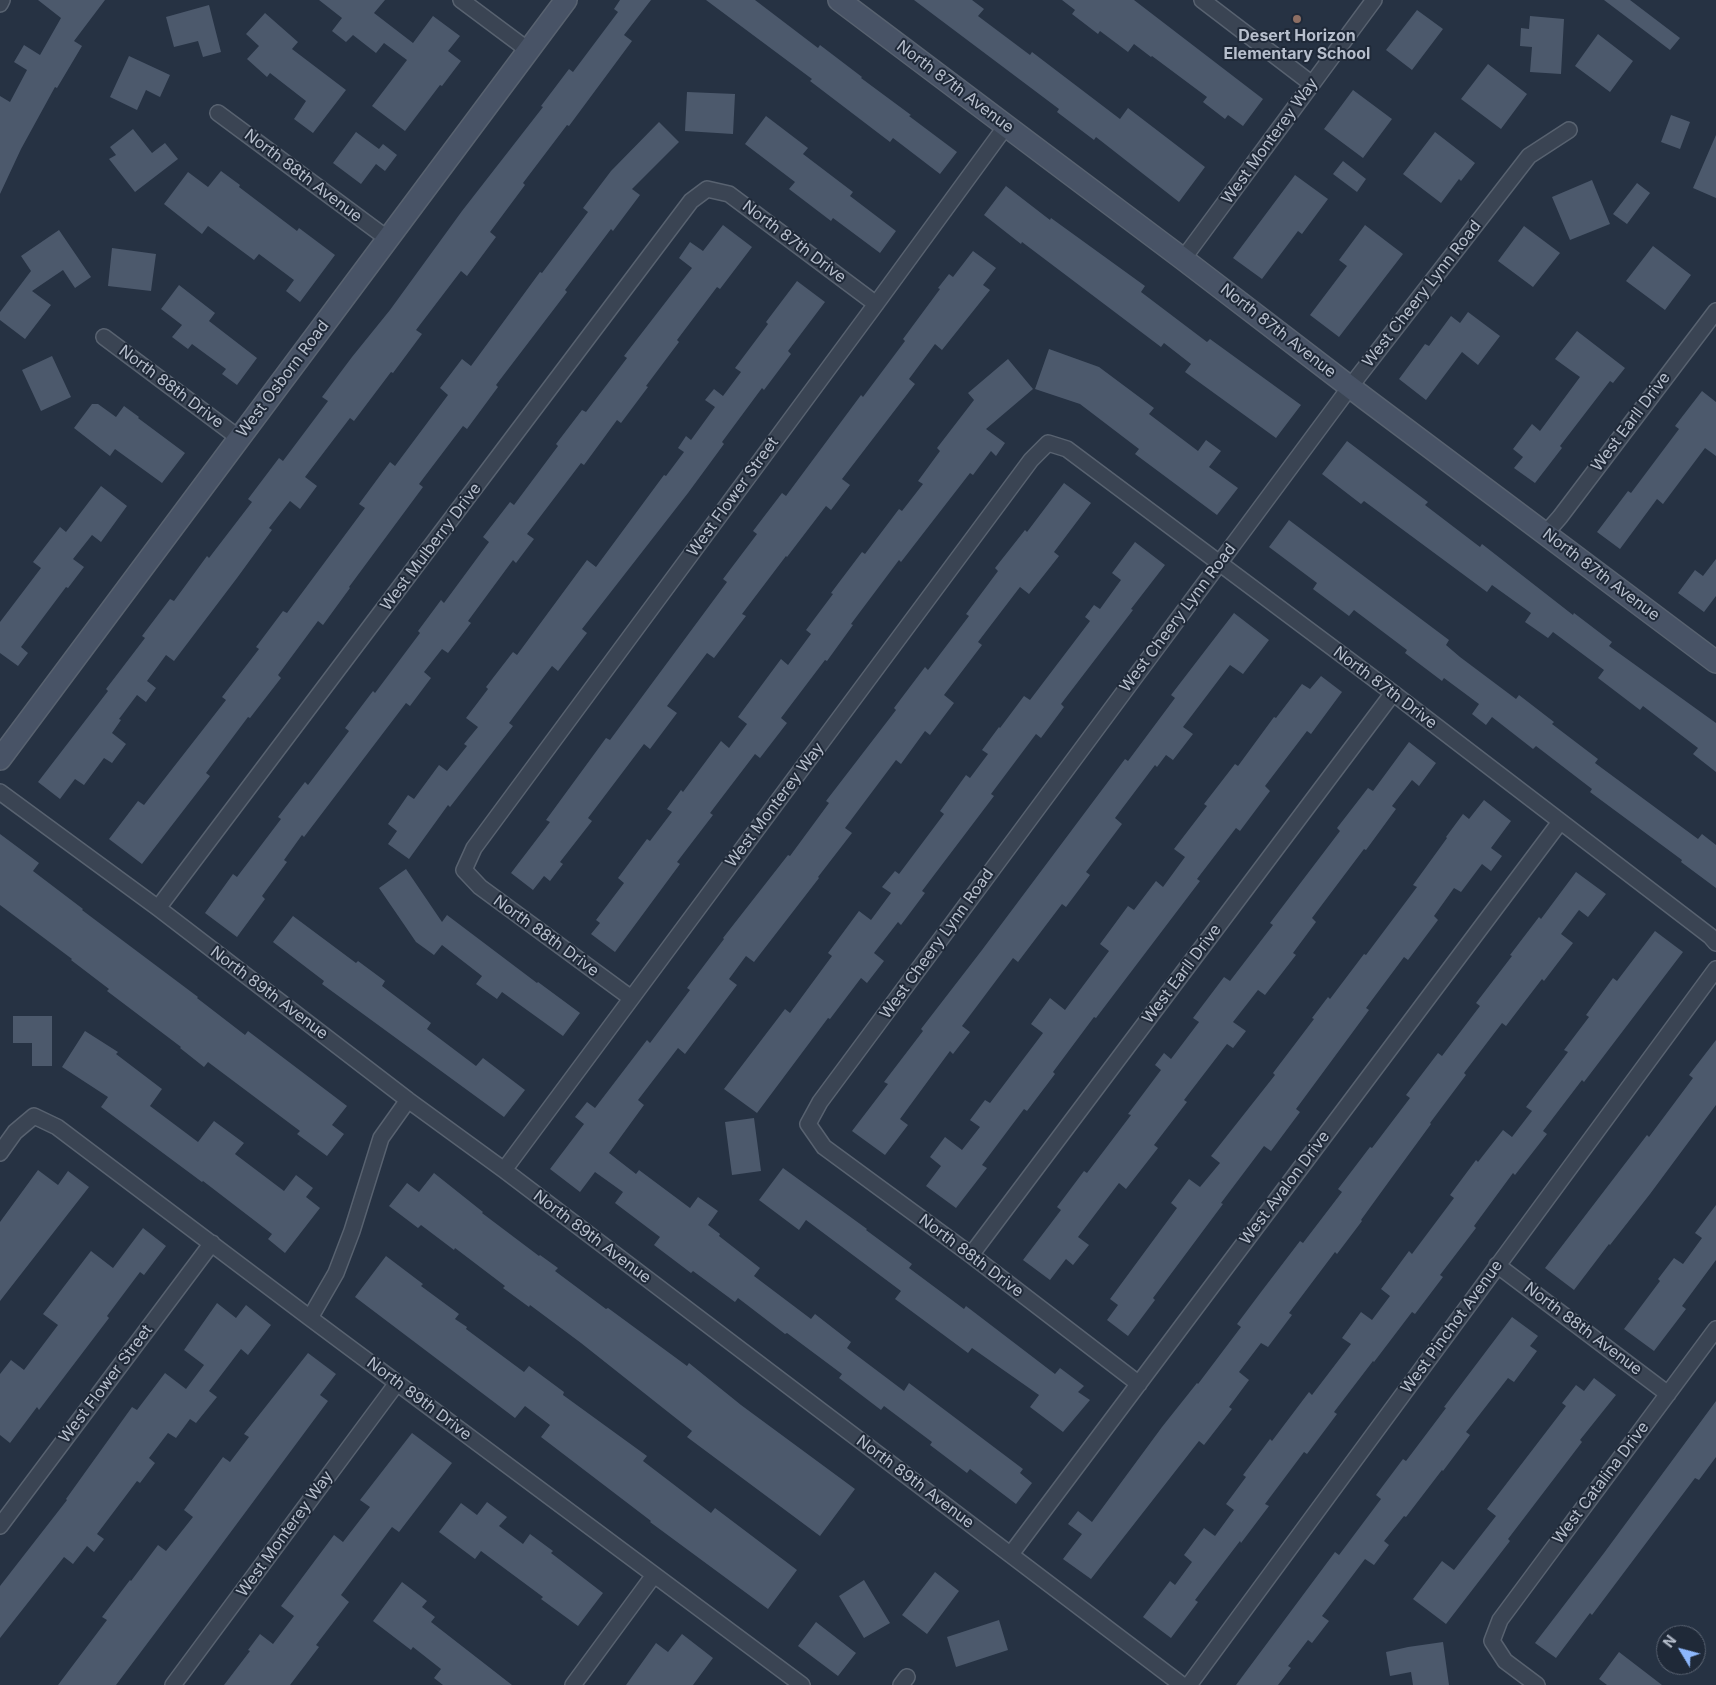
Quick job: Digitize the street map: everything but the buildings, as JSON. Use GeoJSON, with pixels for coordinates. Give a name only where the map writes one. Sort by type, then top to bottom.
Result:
{"type":"FeatureCollection","features":[{"type":"Feature","properties":{"kind":"street"},"geometry":{"type":"LineString","coordinates":[[0,4],[2,0]]}},
{"type":"Feature","properties":{"kind":"street"},"geometry":{"type":"LineString","coordinates":[[461,0],[528,50]]}},
{"type":"Feature","properties":{"kind":"street","name":"West Osborn Road"},"geometry":{"type":"LineString","coordinates":[[0,759],[566,0]]}},
{"type":"Feature","properties":{"kind":"street","name":"North 87th Avenue"},"geometry":{"type":"LineString","coordinates":[[839,0],[1183,258],[1350,388],[1716,662]]}},
{"type":"Feature","properties":{"kind":"street"},"geometry":{"type":"LineString","coordinates":[[1202,0],[1312,84]]}},
{"type":"Feature","properties":{"kind":"street","name":"West Monterey Way"},"geometry":{"type":"LineString","coordinates":[[1183,258],[1374,0]]}},
{"type":"Feature","properties":{"kind":"street","name":"North 88th Avenue"},"geometry":{"type":"LineString","coordinates":[[218,113],[388,239]]}},
{"type":"Feature","properties":{"kind":"street","name":"West Flower Street"},"geometry":{"type":"LineString","coordinates":[[464,870],[474,848],[1006,126]]}},
{"type":"Feature","properties":{"kind":"street","name":"West Cheery Lynn Road"},"geometry":{"type":"LineString","coordinates":[[808,1124],[820,1102],[1350,388],[1529,156],[1568,130]]}},
{"type":"Feature","properties":{"kind":"street","name":"North 87th Drive"},"geometry":{"type":"LineString","coordinates":[[707,189],[729,194],[876,304]]}},
{"type":"Feature","properties":{"kind":"street","name":"West Mulberry Drive"},"geometry":{"type":"LineString","coordinates":[[158,908],[691,201],[707,189]]}},
{"type":"Feature","properties":{"kind":"street","name":"West Earll Drive"},"geometry":{"type":"LineString","coordinates":[[1546,533],[1716,311]]}},
{"type":"Feature","properties":{"kind":"street","name":"North 88th Drive"},"geometry":{"type":"LineString","coordinates":[[104,337],[239,438]]}},
{"type":"Feature","properties":{"kind":"street","name":"West Monterey Way"},"geometry":{"type":"LineString","coordinates":[[504,1170],[1031,460],[1048,444]]}},
{"type":"Feature","properties":{"kind":"street","name":"North 87th Drive"},"geometry":{"type":"LineString","coordinates":[[1048,444],[1067,449],[1393,693],[1710,936],[1716,943]]}},
{"type":"Feature","properties":{"kind":"street","name":"West Earll Drive"},"geometry":{"type":"LineString","coordinates":[[971,1255],[1393,693]]}},
{"type":"Feature","properties":{"kind":"street","name":"North 89th Avenue"},"geometry":{"type":"LineString","coordinates":[[0,792],[158,908],[408,1100],[504,1170],[1182,1685]]}},
{"type":"Feature","properties":{"kind":"street","name":"West Avalon Drive"},"geometry":{"type":"LineString","coordinates":[[1011,1554],[1560,822]]}},
{"type":"Feature","properties":{"kind":"street","name":"North 88th Drive"},"geometry":{"type":"LineString","coordinates":[[464,870],[480,887],[631,998]]}},
{"type":"Feature","properties":{"kind":"street","name":"West Pinchot Avenue"},"geometry":{"type":"LineString","coordinates":[[1189,1685],[1716,970]]}},
{"type":"Feature","properties":{"kind":"street"},"geometry":{"type":"LineString","coordinates":[[310,1318],[336,1273],[352,1231],[381,1138],[408,1100]]}},
{"type":"Feature","properties":{"kind":"street","name":"North 89th Drive"},"geometry":{"type":"LineString","coordinates":[[0,1153],[15,1132],[34,1116],[57,1127],[802,1685]]}},
{"type":"Feature","properties":{"kind":"street","name":"North 88th Drive"},"geometry":{"type":"LineString","coordinates":[[808,1124],[824,1147],[971,1255],[1138,1384]]}},
{"type":"Feature","properties":{"kind":"street","name":"West Flower Street"},"geometry":{"type":"LineString","coordinates":[[0,1526],[212,1243]]}},
{"type":"Feature","properties":{"kind":"street","name":"North 88th Avenue"},"geometry":{"type":"LineString","coordinates":[[1497,1265],[1668,1394]]}},
{"type":"Feature","properties":{"kind":"street","name":"West Catalina Drive"},"geometry":{"type":"LineString","coordinates":[[1537,1685],[1505,1661],[1492,1641],[1500,1620],[1716,1329]]}},
{"type":"Feature","properties":{"kind":"street","name":"West Monterey Way"},"geometry":{"type":"LineString","coordinates":[[173,1685],[397,1383]]}},
{"type":"Feature","properties":{"kind":"street"},"geometry":{"type":"LineString","coordinates":[[573,1685],[654,1575]]}},
{"type":"Feature","properties":{"kind":"place","name":"Desert Horizon Elementary School"},"geometry":{"type":"Point","coordinates":[1297,19]}}]}
